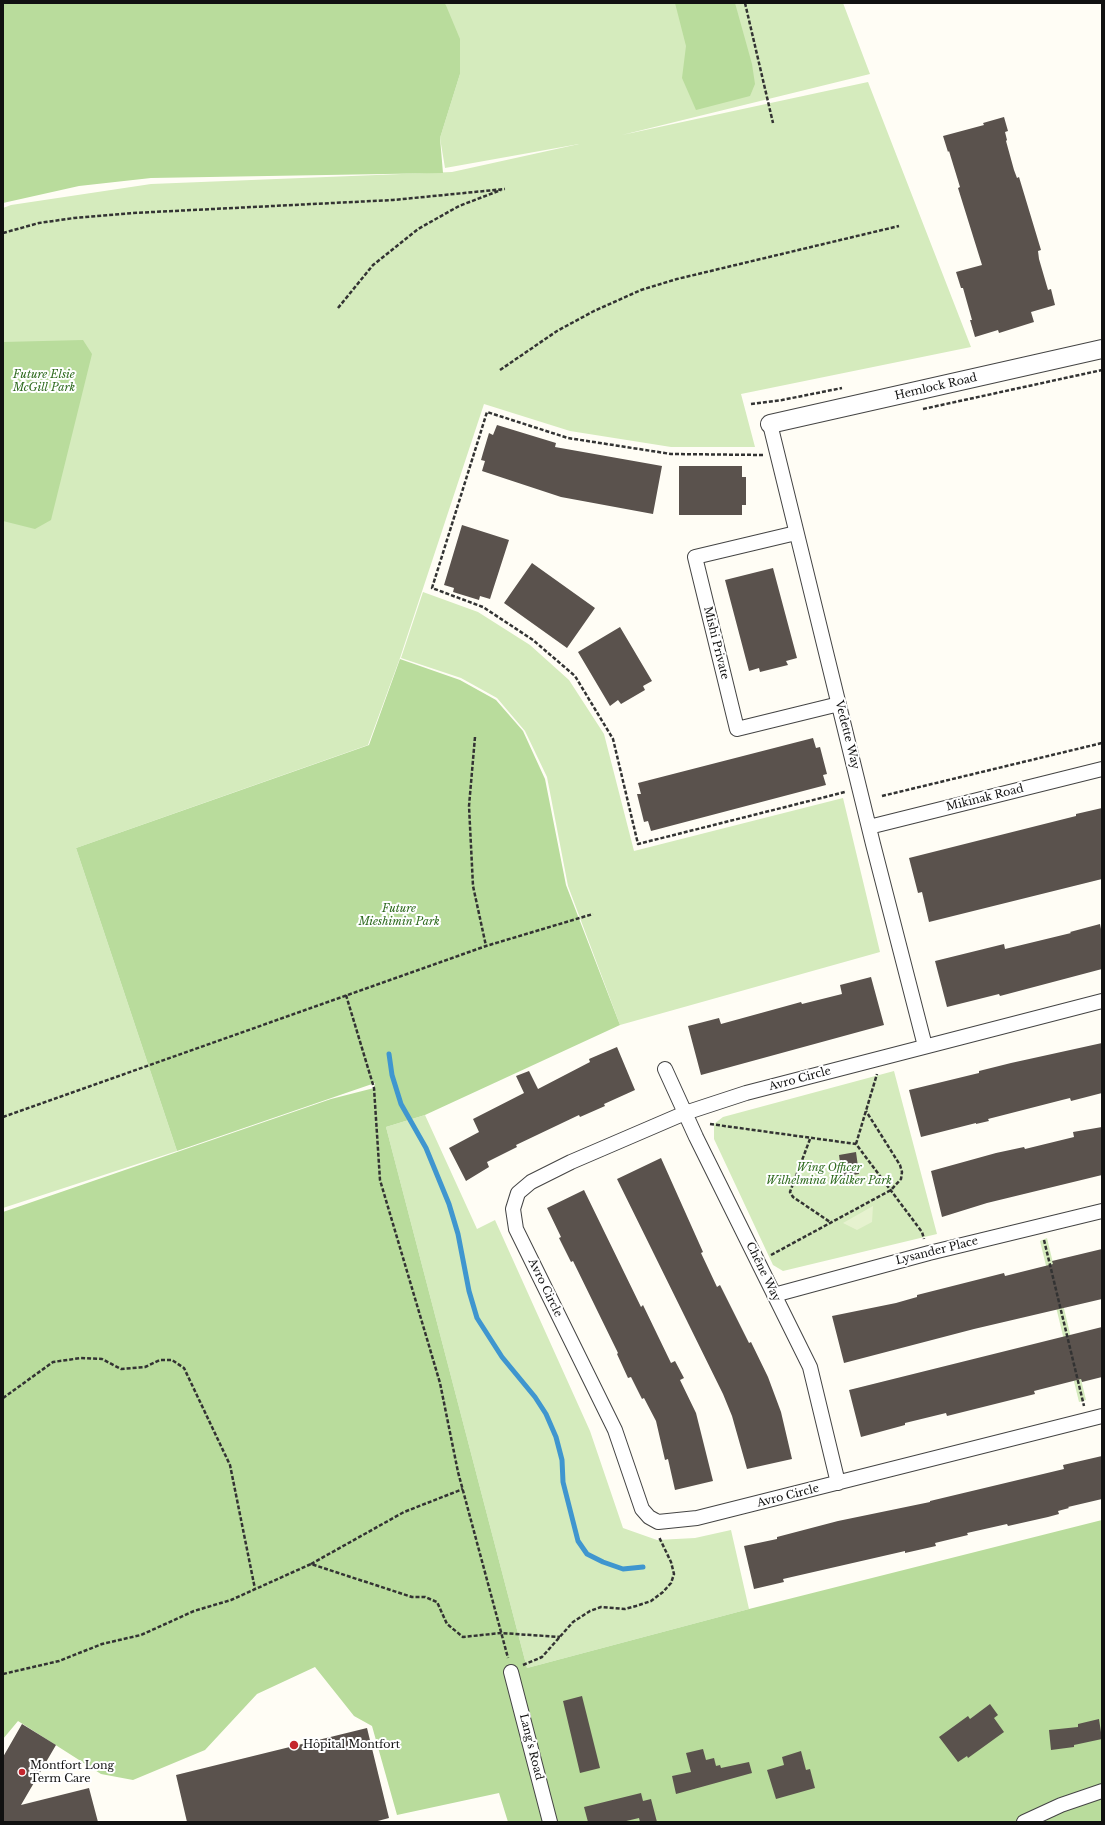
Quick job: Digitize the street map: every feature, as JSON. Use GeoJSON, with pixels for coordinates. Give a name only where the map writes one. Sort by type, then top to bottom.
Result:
{"type":"FeatureCollection","features":[{"type":"Feature","properties":{"kind":"street","name":"Hemlock Road"},"geometry":{"type":"LineString","coordinates":[[770,424],[1102,349]]}},
{"type":"Feature","properties":{"kind":"street","name":"Vedette Way"},"geometry":{"type":"LineString","coordinates":[[770,424],[924,1046]]}},
{"type":"Feature","properties":{"kind":"street","name":"Mishi Private"},"geometry":{"type":"LineString","coordinates":[[796,533],[695,557],[737,729],[839,704]]}},
{"type":"Feature","properties":{"kind":"street","name":"Mikinak Road"},"geometry":{"type":"LineString","coordinates":[[869,827],[1102,769]]}},
{"type":"Feature","properties":{"kind":"street","name":"Avro Circle"},"geometry":{"type":"LineString","coordinates":[[1102,1001],[746,1093],[685,1113],[612,1144],[531,1182],[518,1193],[513,1209],[516,1229],[615,1430],[642,1509],[649,1517],[658,1522],[697,1518],[1102,1416]]}},
{"type":"Feature","properties":{"kind":"street","name":"Chêne Way"},"geometry":{"type":"LineString","coordinates":[[665,1069],[685,1113],[810,1367],[838,1483]]}},
{"type":"Feature","properties":{"kind":"street","name":"Lysander Place"},"geometry":{"type":"LineString","coordinates":[[774,1295],[929,1253],[1102,1212]]}},
{"type":"Feature","properties":{"kind":"street","name":"Lang's Road"},"geometry":{"type":"LineString","coordinates":[[511,1670],[550,1822]]}},
{"type":"Feature","properties":{"kind":"street"},"geometry":{"type":"LineString","coordinates":[[1024,1822],[1061,1805],[1102,1791]]}},
{"type":"Feature","properties":{"kind":"path"},"geometry":{"type":"LineString","coordinates":[[745,3],[773,123]]}},
{"type":"Feature","properties":{"kind":"path"},"geometry":{"type":"LineString","coordinates":[[3,233],[39,223],[74,218],[133,213],[393,200],[505,189],[459,206],[418,229],[373,265],[338,308]]}},
{"type":"Feature","properties":{"kind":"path"},"geometry":{"type":"LineString","coordinates":[[500,370],[557,331],[594,311],[641,290],[677,279],[899,226]]}},
{"type":"Feature","properties":{"kind":"path"},"geometry":{"type":"LineString","coordinates":[[917,410],[1102,370]]}},
{"type":"Feature","properties":{"kind":"path"},"geometry":{"type":"LineString","coordinates":[[751,404],[789,399],[848,387]]}},
{"type":"Feature","properties":{"kind":"path"},"geometry":{"type":"LineString","coordinates":[[763,454],[671,454],[568,438],[487,412],[432,588],[483,607],[533,640],[575,676],[613,739],[638,844],[848,791]]}},
{"type":"Feature","properties":{"kind":"path"},"geometry":{"type":"LineString","coordinates":[[475,737],[469,814],[473,886],[486,946]]}},
{"type":"Feature","properties":{"kind":"path"},"geometry":{"type":"LineString","coordinates":[[882,796],[1102,743]]}},
{"type":"Feature","properties":{"kind":"path"},"geometry":{"type":"LineString","coordinates":[[3,1117],[486,946],[594,914]]}},
{"type":"Feature","properties":{"kind":"path"},"geometry":{"type":"LineString","coordinates":[[346,995],[374,1088],[380,1180],[440,1383],[463,1489],[511,1670],[542,1658],[573,1622],[590,1611],[601,1608],[625,1609],[651,1601],[664,1592],[671,1584],[674,1574],[671,1562],[659,1537]]}},
{"type":"Feature","properties":{"kind":"path"},"geometry":{"type":"LineString","coordinates":[[856,1144],[878,1071]]}},
{"type":"Feature","properties":{"kind":"path"},"geometry":{"type":"LineString","coordinates":[[767,1257],[891,1190],[901,1179],[902,1172],[900,1164],[866,1111]]}},
{"type":"Feature","properties":{"kind":"path"},"geometry":{"type":"LineString","coordinates":[[710,1124],[810,1139],[856,1144],[922,1232],[925,1240]]}},
{"type":"Feature","properties":{"kind":"path"},"geometry":{"type":"LineString","coordinates":[[810,1139],[790,1192],[793,1198],[830,1222]]}},
{"type":"Feature","properties":{"kind":"path"},"geometry":{"type":"LineString","coordinates":[[1040,1226],[1088,1420]]}},
{"type":"Feature","properties":{"kind":"path"},"geometry":{"type":"LineString","coordinates":[[3,1398],[53,1362],[81,1358],[102,1359],[121,1369],[145,1367],[160,1360],[172,1360],[184,1368],[230,1466],[255,1589]]}},
{"type":"Feature","properties":{"kind":"path"},"geometry":{"type":"LineString","coordinates":[[3,1674],[59,1661],[102,1644],[141,1635],[194,1611],[231,1600],[311,1564],[404,1512],[463,1489]]}},
{"type":"Feature","properties":{"kind":"path"},"geometry":{"type":"LineString","coordinates":[[311,1564],[412,1597],[425,1597],[437,1602],[447,1624],[463,1637],[501,1633],[560,1637]]}},
{"type":"Feature","properties":{"kind":"green space"},"geometry":{"type":"Polygon","coordinates":[[[3,3],[445,3],[460,39],[460,74],[440,138],[443,173],[151,178],[79,186],[3,203],[3,3]]]}},
{"type":"Feature","properties":{"kind":"green space"},"geometry":{"type":"Polygon","coordinates":[[[445,3],[843,3],[870,74],[622,135],[868,82],[971,347],[741,394],[755,447],[671,447],[570,431],[484,404],[400,658],[368,745],[76,848],[177,1151],[3,1208],[3,208],[11,205],[151,184],[452,172],[579,144],[445,168],[440,138],[460,74],[445,3]]]}},
{"type":"Feature","properties":{"kind":"green space"},"geometry":{"type":"Polygon","coordinates":[[[675,3],[735,3],[752,64],[755,84],[750,96],[696,110],[682,78],[686,46],[675,3]]]}},
{"type":"Feature","properties":{"kind":"green space","name":"Future Elsie McGill Park"},"geometry":{"type":"Polygon","coordinates":[[[83,340],[92,354],[51,520],[35,529],[3,521],[3,342],[83,340]]]}},
{"type":"Feature","properties":{"kind":"green space"},"geometry":{"type":"Polygon","coordinates":[[[423,592],[478,612],[530,645],[569,680],[604,734],[634,851],[843,798],[880,952],[620,1025],[568,886],[547,777],[525,731],[497,698],[461,678],[401,658],[423,592]]]}},
{"type":"Feature","properties":{"kind":"green space","name":"Future Mieshimin Park"},"geometry":{"type":"Polygon","coordinates":[[[400,659],[460,680],[496,700],[523,731],[545,779],[566,885],[620,1025],[425,1115],[386,1127],[527,1668],[749,1609],[1102,1520],[1102,1822],[508,1822],[499,1793],[397,1815],[372,1726],[354,1716],[315,1667],[257,1694],[205,1750],[133,1780],[101,1774],[18,1721],[3,1739],[3,1212],[331,1099],[374,1088],[375,1083],[177,1151],[76,848],[369,745],[400,659]]]}},
{"type":"Feature","properties":{"kind":"green space","name":"Wing Officer Wilhelmina Walker Park"},"geometry":{"type":"Polygon","coordinates":[[[894,1071],[937,1234],[783,1271],[773,1265],[714,1139],[714,1124],[723,1117],[894,1071]]]}},
{"type":"Feature","properties":{"kind":"green space"},"geometry":{"type":"Polygon","coordinates":[[[425,1115],[477,1229],[495,1220],[590,1431],[623,1528],[657,1540],[695,1538],[731,1530],[749,1609],[527,1668],[386,1127],[425,1115]]]}},
{"type":"Feature","properties":{"kind":"green space"},"geometry":{"type":"Polygon","coordinates":[[[873,1206],[872,1222],[857,1230],[843,1223],[873,1206]]]}},
{"type":"Feature","properties":{"kind":"green space"},"geometry":{"type":"Polygon","coordinates":[[[1047,1238],[1086,1400],[1079,1402],[1040,1241],[1047,1238]]]}},
{"type":"Feature","properties":{"kind":"building"},"geometry":{"type":"Polygon","coordinates":[[[1004,117],[1008,131],[1005,132],[1006,141],[1014,170],[1017,178],[1019,177],[1041,250],[1038,251],[1039,259],[1048,290],[1051,289],[1055,305],[1031,312],[1034,322],[999,333],[998,330],[975,337],[963,288],[961,288],[956,272],[982,265],[958,188],[960,187],[943,136],[984,125],[983,123],[1004,117]]]}},
{"type":"Feature","properties":{"kind":"building"},"geometry":{"type":"Polygon","coordinates":[[[497,425],[556,443],[555,447],[662,466],[653,514],[561,497],[482,471],[485,461],[481,460],[489,433],[493,435],[497,425]]]}},
{"type":"Feature","properties":{"kind":"building"},"geometry":{"type":"Polygon","coordinates":[[[679,466],[742,466],[742,477],[746,477],[746,505],[742,505],[742,515],[679,515],[679,466]]]}},
{"type":"Feature","properties":{"kind":"building"},"geometry":{"type":"Polygon","coordinates":[[[462,525],[509,540],[490,599],[480,596],[479,600],[453,592],[454,588],[444,585],[462,525]]]}},
{"type":"Feature","properties":{"kind":"building"},"geometry":{"type":"Polygon","coordinates":[[[532,563],[595,608],[567,648],[504,603],[532,563]]]}},
{"type":"Feature","properties":{"kind":"building"},"geometry":{"type":"Polygon","coordinates":[[[773,568],[797,658],[786,661],[788,665],[760,672],[759,668],[749,671],[725,580],[773,568]]]}},
{"type":"Feature","properties":{"kind":"building"},"geometry":{"type":"Polygon","coordinates":[[[620,627],[652,681],[643,686],[645,690],[621,704],[618,700],[610,706],[578,652],[620,627]]]}},
{"type":"Feature","properties":{"kind":"building"},"geometry":{"type":"Polygon","coordinates":[[[813,738],[816,748],[820,747],[827,774],[823,775],[826,785],[651,831],[648,821],[644,822],[637,794],[641,794],[638,783],[813,738]]]}},
{"type":"Feature","properties":{"kind":"building"},"geometry":{"type":"Polygon","coordinates":[[[1102,808],[1102,879],[929,922],[922,892],[918,893],[909,858],[1076,816],[1076,814],[1102,808]]]}},
{"type":"Feature","properties":{"kind":"building"},"geometry":{"type":"Polygon","coordinates":[[[1100,924],[1102,934],[1102,969],[1000,996],[999,994],[947,1007],[935,961],[1004,944],[1005,949],[1071,933],[1070,932],[1100,924]]]}},
{"type":"Feature","properties":{"kind":"building"},"geometry":{"type":"Polygon","coordinates":[[[871,977],[884,1025],[701,1075],[688,1026],[719,1018],[721,1024],[801,1002],[802,1004],[842,994],[840,985],[871,977]]]}},
{"type":"Feature","properties":{"kind":"building"},"geometry":{"type":"Polygon","coordinates":[[[1102,1043],[1102,1093],[1071,1101],[1070,1098],[988,1119],[989,1121],[921,1137],[909,1090],[979,1073],[979,1071],[1011,1063],[1102,1043]]]}},
{"type":"Feature","properties":{"kind":"building"},"geometry":{"type":"Polygon","coordinates":[[[617,1047],[635,1090],[604,1104],[605,1106],[580,1117],[579,1115],[516,1145],[517,1147],[487,1162],[489,1167],[466,1181],[449,1148],[479,1132],[473,1119],[524,1093],[516,1076],[529,1071],[538,1089],[590,1062],[589,1059],[617,1047]]]}},
{"type":"Feature","properties":{"kind":"building"},"geometry":{"type":"Polygon","coordinates":[[[1102,1127],[1102,1175],[987,1203],[942,1217],[931,1171],[996,1153],[1024,1147],[1025,1149],[1074,1137],[1073,1132],[1102,1127]]]}},
{"type":"Feature","properties":{"kind":"building"},"geometry":{"type":"Polygon","coordinates":[[[856,1152],[859,1174],[842,1177],[839,1155],[856,1152]]]}},
{"type":"Feature","properties":{"kind":"building"},"geometry":{"type":"Polygon","coordinates":[[[661,1158],[717,1287],[720,1285],[768,1377],[781,1412],[792,1459],[747,1469],[732,1416],[723,1394],[617,1179],[661,1158]]]}},
{"type":"Feature","properties":{"kind":"building"},"geometry":{"type":"Polygon","coordinates":[[[584,1190],[641,1307],[643,1305],[671,1363],[675,1361],[684,1378],[680,1380],[696,1413],[713,1481],[675,1490],[668,1459],[665,1460],[656,1421],[644,1398],[642,1399],[631,1377],[628,1378],[617,1354],[618,1353],[573,1261],[571,1262],[559,1238],[561,1237],[547,1208],[584,1190]]]}},
{"type":"Feature","properties":{"kind":"building"},"geometry":{"type":"Polygon","coordinates":[[[1102,1249],[1102,1299],[974,1329],[844,1363],[832,1316],[896,1303],[917,1297],[917,1295],[1004,1273],[1005,1276],[1053,1264],[1052,1261],[1102,1249]]]}},
{"type":"Feature","properties":{"kind":"building"},"geometry":{"type":"Polygon","coordinates":[[[1102,1327],[1102,1377],[1082,1382],[1081,1379],[1034,1391],[1035,1394],[947,1416],[946,1413],[905,1423],[905,1425],[861,1437],[849,1390],[1102,1327]]]}},
{"type":"Feature","properties":{"kind":"building"},"geometry":{"type":"Polygon","coordinates":[[[1102,1456],[1102,1499],[1068,1507],[1069,1508],[1058,1511],[1059,1514],[1048,1517],[967,1533],[968,1535],[935,1543],[936,1546],[905,1553],[905,1551],[783,1579],[784,1582],[754,1589],[744,1546],[777,1539],[777,1537],[838,1521],[930,1502],[1064,1469],[1063,1465],[1102,1456]]]}},
{"type":"Feature","properties":{"kind":"building"},"geometry":{"type":"Polygon","coordinates":[[[582,1696],[600,1768],[580,1773],[563,1701],[582,1696]]]}},
{"type":"Feature","properties":{"kind":"building"},"geometry":{"type":"Polygon","coordinates":[[[990,1704],[998,1715],[994,1718],[1004,1732],[968,1758],[967,1756],[958,1762],[939,1737],[968,1716],[970,1719],[990,1704]]]}},
{"type":"Feature","properties":{"kind":"building"},"geometry":{"type":"Polygon","coordinates":[[[1099,1719],[1102,1739],[1074,1745],[1074,1747],[1051,1750],[1049,1730],[1078,1727],[1078,1724],[1099,1719]]]}},
{"type":"Feature","properties":{"kind":"building","name":"Montfort Long Term Care"},"geometry":{"type":"Polygon","coordinates":[[[22,1724],[56,1745],[21,1805],[89,1788],[98,1822],[3,1822],[3,1757],[22,1724]]]}},
{"type":"Feature","properties":{"kind":"building"},"geometry":{"type":"Polygon","coordinates":[[[367,1728],[389,1818],[374,1822],[187,1822],[176,1775],[367,1728]]]}},
{"type":"Feature","properties":{"kind":"building"},"geometry":{"type":"Polygon","coordinates":[[[703,1749],[706,1760],[714,1758],[716,1766],[720,1765],[721,1768],[749,1762],[752,1773],[676,1794],[672,1776],[691,1772],[686,1753],[703,1749]]]}},
{"type":"Feature","properties":{"kind":"building"},"geometry":{"type":"Polygon","coordinates":[[[801,1751],[806,1770],[810,1769],[815,1788],[776,1799],[767,1770],[784,1765],[782,1757],[801,1751]]]}},
{"type":"Feature","properties":{"kind":"building"},"geometry":{"type":"Polygon","coordinates":[[[641,1793],[643,1801],[651,1799],[657,1822],[640,1822],[639,1818],[622,1822],[588,1822],[584,1807],[641,1793]]]}},
{"type":"Feature","properties":{"kind":"waterway"},"geometry":{"type":"LineString","coordinates":[[389,1054],[392,1075],[401,1104],[426,1148],[449,1204],[458,1234],[469,1291],[477,1318],[502,1357],[535,1397],[546,1414],[556,1437],[562,1460],[563,1482],[578,1541],[587,1554],[603,1562],[623,1569],[643,1567]]}},
{"type":"Feature","properties":{"kind":"place","name":"Hôpital Montfort"},"geometry":{"type":"Point","coordinates":[294,1745]}},
{"type":"Feature","properties":{"kind":"place","name":"Montfort Long Term Care"},"geometry":{"type":"Point","coordinates":[22,1772]}}]}
